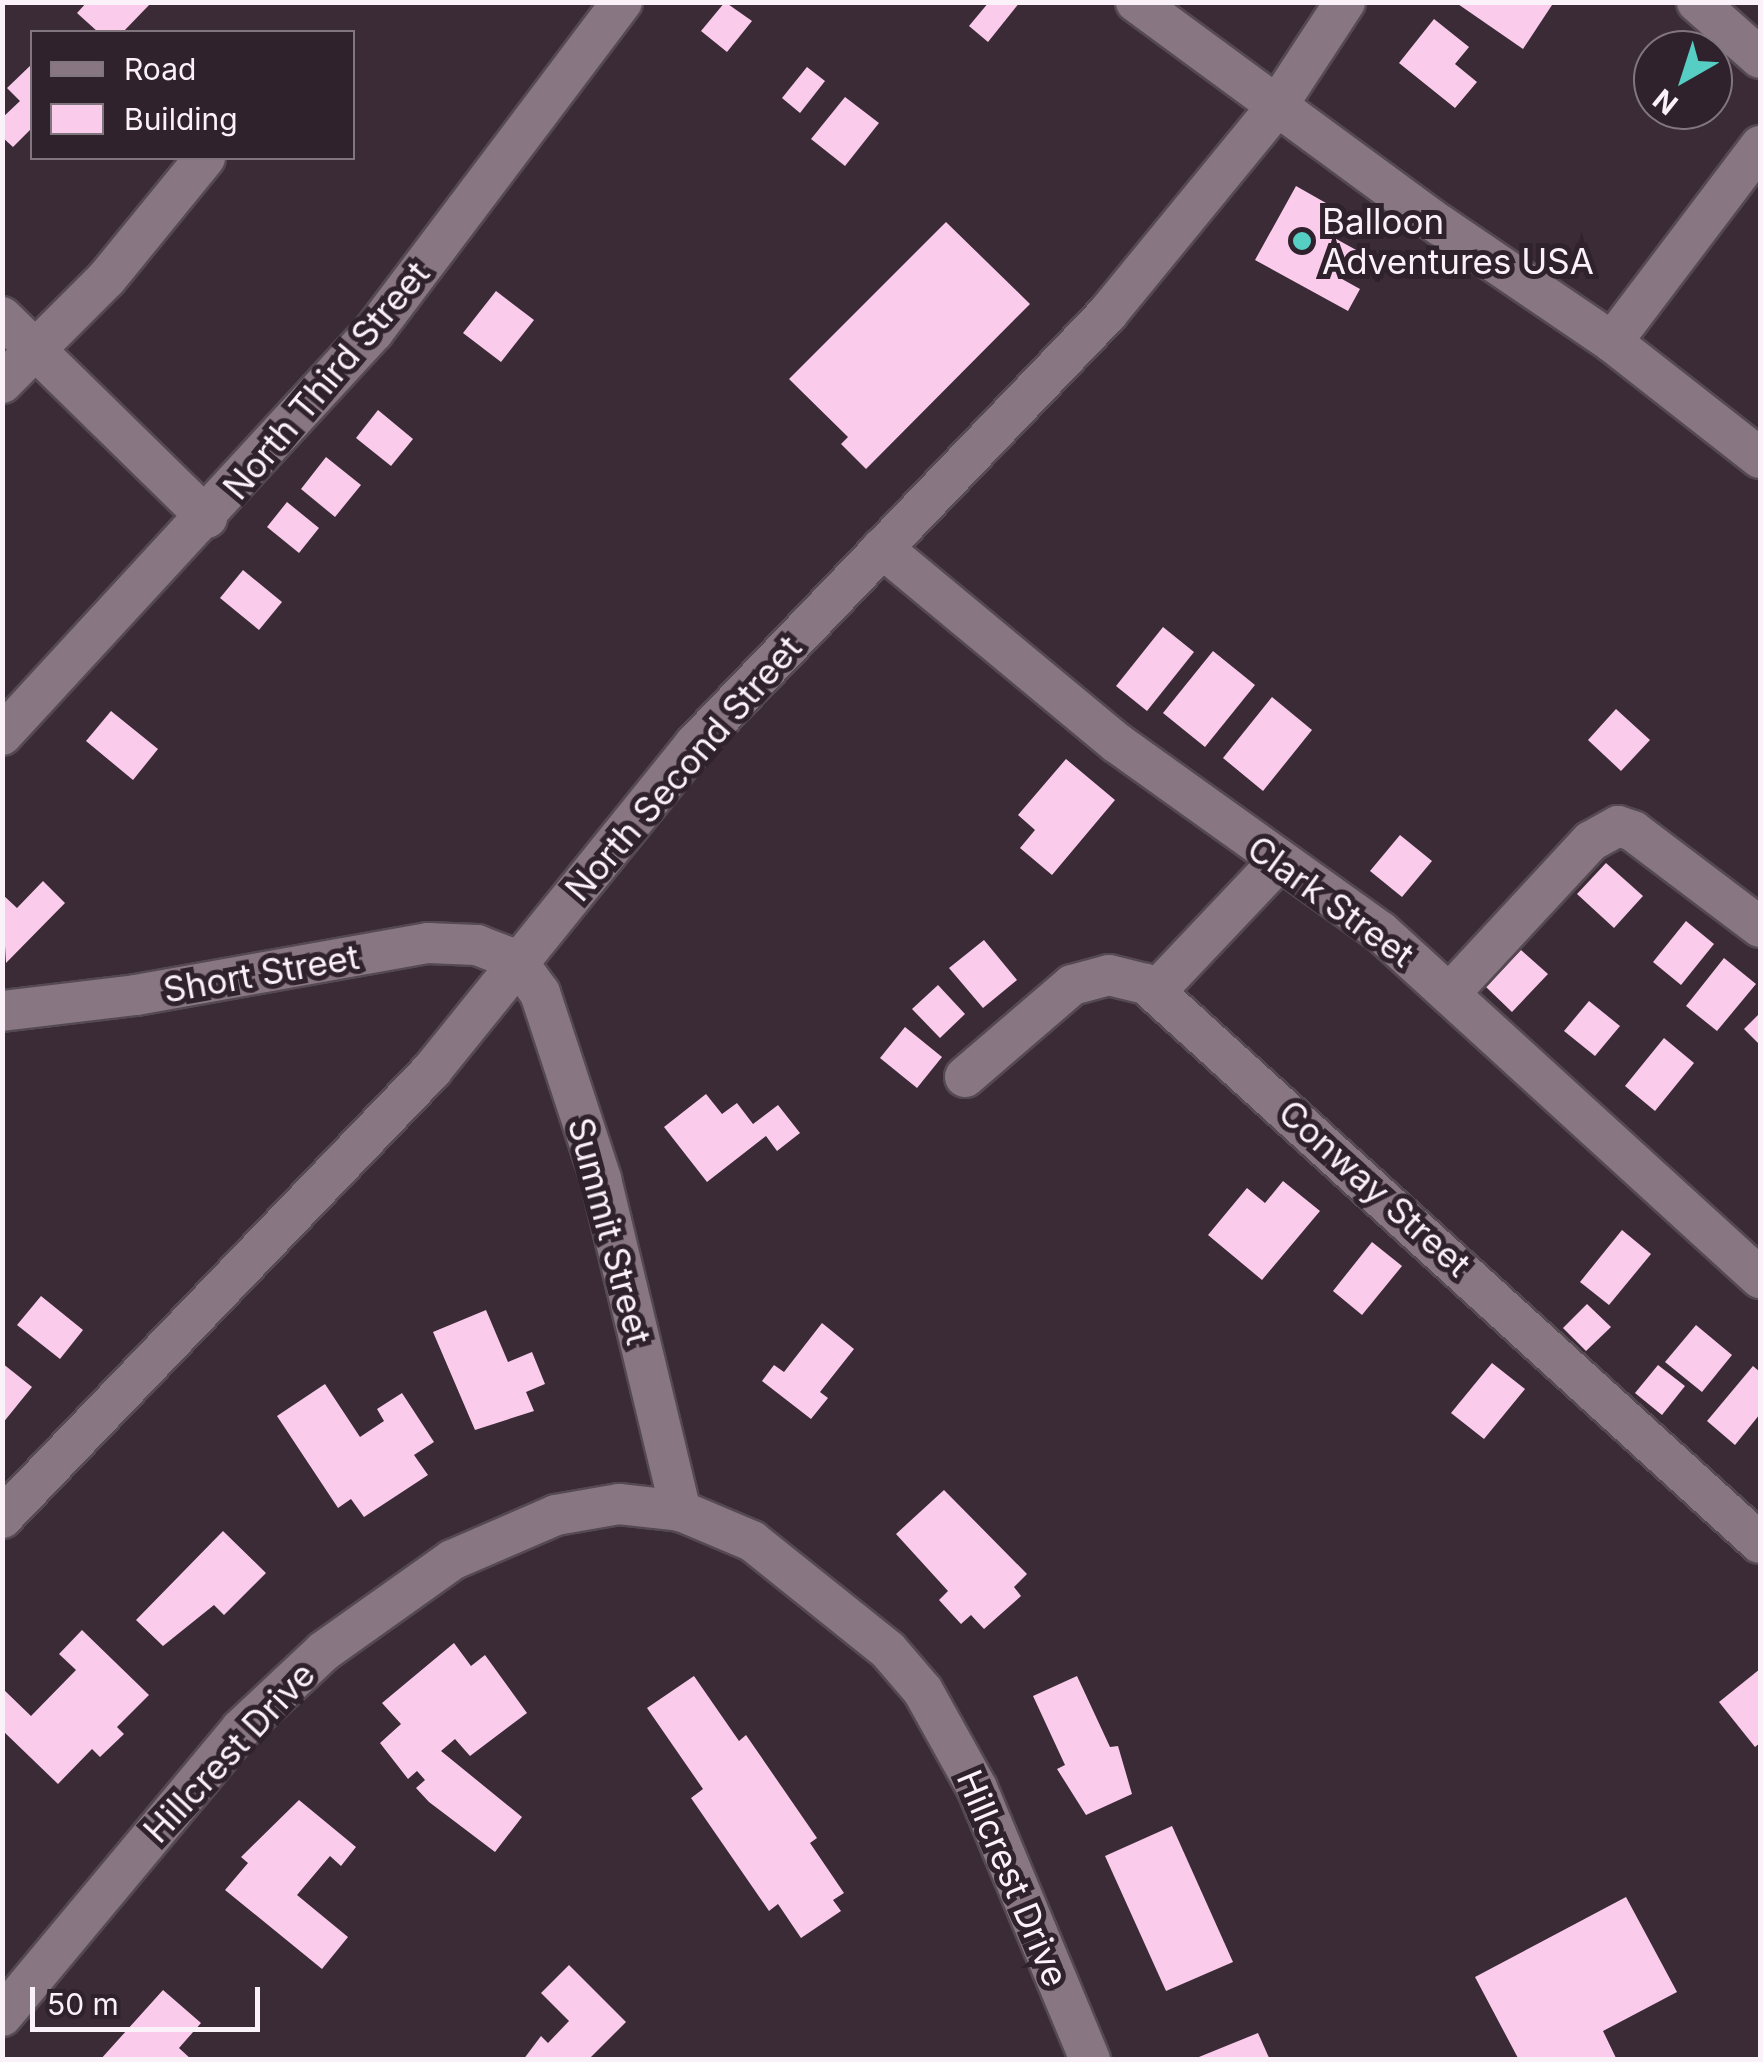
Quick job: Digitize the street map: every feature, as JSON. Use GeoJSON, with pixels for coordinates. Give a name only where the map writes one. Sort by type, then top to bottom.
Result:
{"type":"FeatureCollection","features":[{"type":"Feature","properties":{"kind":"street","name":"North Third Street"},"geometry":{"type":"LineString","coordinates":[[2,735],[207,518],[374,331],[622,2]]}},
{"type":"Feature","properties":{"kind":"street"},"geometry":{"type":"LineString","coordinates":[[1136,2],[1612,342],[1760,458]]}},
{"type":"Feature","properties":{"kind":"street","name":"North Second Street"},"geometry":{"type":"LineString","coordinates":[[2,1518],[432,1070],[516,960],[695,744],[1107,314],[1277,106],[1345,2]]}},
{"type":"Feature","properties":{"kind":"street"},"geometry":{"type":"LineString","coordinates":[[1697,2],[1760,58]]}},
{"type":"Feature","properties":{"kind":"street"},"geometry":{"type":"LineString","coordinates":[[1612,342],[1760,146]]}},
{"type":"Feature","properties":{"kind":"street"},"geometry":{"type":"LineString","coordinates":[[2,383],[107,278],[202,160]]}},
{"type":"Feature","properties":{"kind":"street"},"geometry":{"type":"LineString","coordinates":[[2,316],[207,518]]}},
{"type":"Feature","properties":{"kind":"street","name":"Clark Street"},"geometry":{"type":"LineString","coordinates":[[882,548],[1118,743],[1278,862],[1362,918],[1450,993],[1760,1278]]}},
{"type":"Feature","properties":{"kind":"street"},"geometry":{"type":"LineString","coordinates":[[1450,993],[1591,841],[1618,826],[1633,830],[1760,927]]}},
{"type":"Feature","properties":{"kind":"street"},"geometry":{"type":"LineString","coordinates":[[1156,991],[1278,862]]}},
{"type":"Feature","properties":{"kind":"street","name":"Short Street"},"geometry":{"type":"LineString","coordinates":[[2,1011],[136,995],[428,943],[477,945],[516,960]]}},
{"type":"Feature","properties":{"kind":"street","name":"Summit Street"},"geometry":{"type":"LineString","coordinates":[[516,960],[540,993],[601,1179],[682,1511]]}},
{"type":"Feature","properties":{"kind":"street","name":"Conway Street"},"geometry":{"type":"LineString","coordinates":[[965,1077],[1072,985],[1108,975],[1156,991],[1760,1543]]}},
{"type":"Feature","properties":{"kind":"street","name":"Hillcrest Drive"},"geometry":{"type":"LineString","coordinates":[[2,2016],[241,1729],[324,1650],[404,1589],[469,1551],[556,1515],[619,1504],[682,1511],[782,1560],[867,1630],[923,1691],[977,1788],[1090,2060]]}},
{"type":"Feature","properties":{"kind":"building"},"geometry":{"type":"Polygon","coordinates":[[[87,2],[152,2],[125,30],[96,30],[77,13],[87,2]]]}},
{"type":"Feature","properties":{"kind":"building"},"geometry":{"type":"Polygon","coordinates":[[[725,2],[752,21],[727,52],[701,31],[725,2]]]}},
{"type":"Feature","properties":{"kind":"building"},"geometry":{"type":"Polygon","coordinates":[[[989,2],[1020,2],[988,42],[969,26],[989,2]]]}},
{"type":"Feature","properties":{"kind":"building"},"geometry":{"type":"Polygon","coordinates":[[[1455,2],[1554,2],[1523,49],[1455,2]]]}},
{"type":"Feature","properties":{"kind":"building"},"geometry":{"type":"Polygon","coordinates":[[[1434,19],[1469,47],[1455,64],[1477,82],[1455,108],[1399,63],[1434,19]]]}},
{"type":"Feature","properties":{"kind":"building"},"geometry":{"type":"Polygon","coordinates":[[[30,66],[30,130],[13,147],[2,137],[2,118],[20,101],[7,88],[30,66]]]}},
{"type":"Feature","properties":{"kind":"building"},"geometry":{"type":"Polygon","coordinates":[[[807,67],[825,81],[800,113],[782,98],[807,67]]]}},
{"type":"Feature","properties":{"kind":"building"},"geometry":{"type":"Polygon","coordinates":[[[845,97],[879,123],[845,166],[811,139],[845,97]]]}},
{"type":"Feature","properties":{"kind":"building","name":"Balloon Adventures USA"},"geometry":{"type":"Polygon","coordinates":[[[1296,186],[1333,207],[1320,230],[1358,251],[1342,279],[1360,289],[1348,311],[1255,260],[1296,186]]]}},
{"type":"Feature","properties":{"kind":"building"},"geometry":{"type":"Polygon","coordinates":[[[946,222],[1030,304],[866,469],[841,444],[848,437],[789,379],[946,222]]]}},
{"type":"Feature","properties":{"kind":"building"},"geometry":{"type":"Polygon","coordinates":[[[496,291],[534,320],[501,362],[463,333],[496,291]]]}},
{"type":"Feature","properties":{"kind":"building"},"geometry":{"type":"Polygon","coordinates":[[[378,410],[413,439],[391,466],[356,438],[378,410]]]}},
{"type":"Feature","properties":{"kind":"building"},"geometry":{"type":"Polygon","coordinates":[[[326,457],[361,485],[335,517],[301,489],[326,457]]]}},
{"type":"Feature","properties":{"kind":"building"},"geometry":{"type":"Polygon","coordinates":[[[287,502],[319,528],[299,553],[267,527],[287,502]]]}},
{"type":"Feature","properties":{"kind":"building"},"geometry":{"type":"Polygon","coordinates":[[[243,570],[282,602],[259,630],[220,598],[243,570]]]}},
{"type":"Feature","properties":{"kind":"building"},"geometry":{"type":"Polygon","coordinates":[[[1163,627],[1194,652],[1147,711],[1116,686],[1163,627]]]}},
{"type":"Feature","properties":{"kind":"building"},"geometry":{"type":"Polygon","coordinates":[[[1213,651],[1255,685],[1205,747],[1163,713],[1213,651]]]}},
{"type":"Feature","properties":{"kind":"building"},"geometry":{"type":"Polygon","coordinates":[[[1272,697],[1312,730],[1263,791],[1223,758],[1272,697]]]}},
{"type":"Feature","properties":{"kind":"building"},"geometry":{"type":"Polygon","coordinates":[[[1616,709],[1650,740],[1621,771],[1588,740],[1616,709]]]}},
{"type":"Feature","properties":{"kind":"building"},"geometry":{"type":"Polygon","coordinates":[[[111,711],[158,749],[133,780],[86,741],[111,711]]]}},
{"type":"Feature","properties":{"kind":"building"},"geometry":{"type":"Polygon","coordinates":[[[1066,759],[1115,800],[1052,875],[1020,848],[1035,830],[1018,815],[1066,759]]]}},
{"type":"Feature","properties":{"kind":"building"},"geometry":{"type":"Polygon","coordinates":[[[1400,835],[1432,861],[1402,897],[1370,871],[1400,835]]]}},
{"type":"Feature","properties":{"kind":"building"},"geometry":{"type":"Polygon","coordinates":[[[1606,863],[1643,896],[1614,928],[1577,894],[1606,863]]]}},
{"type":"Feature","properties":{"kind":"building"},"geometry":{"type":"Polygon","coordinates":[[[43,881],[65,903],[6,963],[2,894],[17,908],[43,881]]]}},
{"type":"Feature","properties":{"kind":"building"},"geometry":{"type":"Polygon","coordinates":[[[1686,921],[1714,944],[1681,985],[1653,962],[1686,921]]]}},
{"type":"Feature","properties":{"kind":"building"},"geometry":{"type":"Polygon","coordinates":[[[984,940],[1017,980],[983,1008],[949,968],[984,940]]]}},
{"type":"Feature","properties":{"kind":"building"},"geometry":{"type":"Polygon","coordinates":[[[1521,950],[1548,974],[1512,1012],[1486,987],[1521,950]]]}},
{"type":"Feature","properties":{"kind":"building"},"geometry":{"type":"Polygon","coordinates":[[[1724,958],[1756,984],[1717,1031],[1686,1006],[1724,958]]]}},
{"type":"Feature","properties":{"kind":"building"},"geometry":{"type":"Polygon","coordinates":[[[938,985],[965,1014],[940,1038],[912,1009],[938,985]]]}},
{"type":"Feature","properties":{"kind":"building"},"geometry":{"type":"Polygon","coordinates":[[[1589,1001],[1620,1026],[1595,1056],[1564,1031],[1589,1001]]]}},
{"type":"Feature","properties":{"kind":"building"},"geometry":{"type":"Polygon","coordinates":[[[1760,1013],[1760,1045],[1744,1029],[1760,1013]]]}},
{"type":"Feature","properties":{"kind":"building"},"geometry":{"type":"Polygon","coordinates":[[[905,1027],[942,1057],[917,1088],[880,1058],[905,1027]]]}},
{"type":"Feature","properties":{"kind":"building"},"geometry":{"type":"Polygon","coordinates":[[[1664,1038],[1694,1063],[1655,1111],[1625,1086],[1664,1038]]]}},
{"type":"Feature","properties":{"kind":"building"},"geometry":{"type":"Polygon","coordinates":[[[706,1094],[722,1114],[737,1103],[753,1124],[778,1105],[800,1133],[777,1151],[766,1136],[707,1182],[664,1127],[706,1094]]]}},
{"type":"Feature","properties":{"kind":"building"},"geometry":{"type":"Polygon","coordinates":[[[1283,1181],[1320,1211],[1262,1280],[1208,1235],[1247,1188],[1265,1203],[1283,1181]]]}},
{"type":"Feature","properties":{"kind":"building"},"geometry":{"type":"Polygon","coordinates":[[[1622,1230],[1651,1254],[1609,1305],[1580,1282],[1622,1230]]]}},
{"type":"Feature","properties":{"kind":"building"},"geometry":{"type":"Polygon","coordinates":[[[1372,1242],[1402,1266],[1362,1315],[1333,1291],[1372,1242]]]}},
{"type":"Feature","properties":{"kind":"building"},"geometry":{"type":"Polygon","coordinates":[[[41,1296],[83,1330],[60,1359],[17,1325],[41,1296]]]}},
{"type":"Feature","properties":{"kind":"building"},"geometry":{"type":"Polygon","coordinates":[[[1587,1304],[1611,1327],[1586,1351],[1563,1328],[1587,1304]]]}},
{"type":"Feature","properties":{"kind":"building"},"geometry":{"type":"Polygon","coordinates":[[[486,1310],[508,1362],[532,1352],[545,1384],[526,1392],[534,1411],[475,1430],[433,1332],[486,1310]]]}},
{"type":"Feature","properties":{"kind":"building"},"geometry":{"type":"Polygon","coordinates":[[[822,1323],[854,1349],[820,1392],[828,1398],[811,1419],[762,1381],[774,1365],[784,1372],[822,1323]]]}},
{"type":"Feature","properties":{"kind":"building"},"geometry":{"type":"Polygon","coordinates":[[[1696,1325],[1732,1355],[1702,1392],[1665,1362],[1696,1325]]]}},
{"type":"Feature","properties":{"kind":"building"},"geometry":{"type":"Polygon","coordinates":[[[2,1363],[32,1387],[2,1424],[2,1363]]]}},
{"type":"Feature","properties":{"kind":"building"},"geometry":{"type":"Polygon","coordinates":[[[1492,1363],[1525,1389],[1484,1439],[1451,1413],[1492,1363]]]}},
{"type":"Feature","properties":{"kind":"building"},"geometry":{"type":"Polygon","coordinates":[[[1658,1365],[1685,1386],[1662,1415],[1635,1393],[1658,1365]]]}},
{"type":"Feature","properties":{"kind":"building"},"geometry":{"type":"Polygon","coordinates":[[[1753,1366],[1760,1372],[1760,1414],[1735,1445],[1707,1421],[1753,1366]]]}},
{"type":"Feature","properties":{"kind":"building"},"geometry":{"type":"Polygon","coordinates":[[[325,1384],[360,1437],[384,1421],[377,1409],[402,1393],[434,1442],[414,1455],[428,1475],[364,1517],[351,1499],[338,1508],[277,1416],[325,1384]]]}},
{"type":"Feature","properties":{"kind":"building"},"geometry":{"type":"Polygon","coordinates":[[[944,1490],[1027,1574],[1014,1587],[1021,1596],[984,1629],[971,1615],[961,1624],[939,1600],[948,1591],[896,1534],[944,1490]]]}},
{"type":"Feature","properties":{"kind":"building"},"geometry":{"type":"Polygon","coordinates":[[[223,1531],[266,1573],[224,1615],[214,1605],[163,1646],[136,1620],[223,1531]]]}},
{"type":"Feature","properties":{"kind":"building"},"geometry":{"type":"Polygon","coordinates":[[[82,1630],[149,1695],[117,1727],[124,1734],[100,1757],[92,1749],[58,1784],[2,1730],[2,1688],[31,1716],[76,1670],[59,1654],[82,1630]]]}},
{"type":"Feature","properties":{"kind":"building"},"geometry":{"type":"Polygon","coordinates":[[[454,1643],[471,1666],[485,1655],[527,1713],[470,1756],[455,1739],[441,1751],[522,1817],[495,1852],[429,1802],[416,1788],[425,1780],[417,1771],[408,1779],[380,1743],[401,1724],[382,1703],[454,1643]]]}},
{"type":"Feature","properties":{"kind":"building"},"geometry":{"type":"Polygon","coordinates":[[[1760,1669],[1760,1743],[1755,1747],[1719,1702],[1760,1669]]]}},
{"type":"Feature","properties":{"kind":"building"},"geometry":{"type":"Polygon","coordinates":[[[694,1676],[739,1741],[746,1735],[817,1838],[810,1843],[844,1893],[833,1900],[841,1911],[801,1938],[778,1904],[769,1911],[691,1798],[703,1789],[647,1708],[694,1676]]]}},
{"type":"Feature","properties":{"kind":"building"},"geometry":{"type":"Polygon","coordinates":[[[1077,1676],[1110,1747],[1118,1746],[1132,1794],[1086,1815],[1057,1769],[1065,1765],[1033,1696],[1077,1676]]]}},
{"type":"Feature","properties":{"kind":"building"},"geometry":{"type":"Polygon","coordinates":[[[299,1800],[356,1847],[341,1866],[330,1856],[297,1895],[348,1937],[322,1969],[225,1890],[248,1863],[241,1857],[299,1800]]]}},
{"type":"Feature","properties":{"kind":"building"},"geometry":{"type":"Polygon","coordinates":[[[1172,1826],[1233,1962],[1166,1991],[1105,1856],[1172,1826]]]}},
{"type":"Feature","properties":{"kind":"building"},"geometry":{"type":"Polygon","coordinates":[[[1626,1897],[1677,1992],[1603,2031],[1617,2060],[1519,2060],[1475,1977],[1626,1897]]]}},
{"type":"Feature","properties":{"kind":"building"},"geometry":{"type":"Polygon","coordinates":[[[569,1965],[626,2022],[588,2060],[523,2060],[541,2036],[548,2043],[569,2021],[541,1993],[569,1965]]]}},
{"type":"Feature","properties":{"kind":"building"},"geometry":{"type":"Polygon","coordinates":[[[163,1990],[201,2023],[179,2048],[192,2060],[100,2060],[163,1990]]]}},
{"type":"Feature","properties":{"kind":"building"},"geometry":{"type":"Polygon","coordinates":[[[1258,2033],[1270,2060],[1194,2060],[1194,2059],[1258,2033]]]}},
{"type":"Feature","properties":{"kind":"place","name":"Balloon Adventures USA"},"geometry":{"type":"Point","coordinates":[1302,241]}}]}
